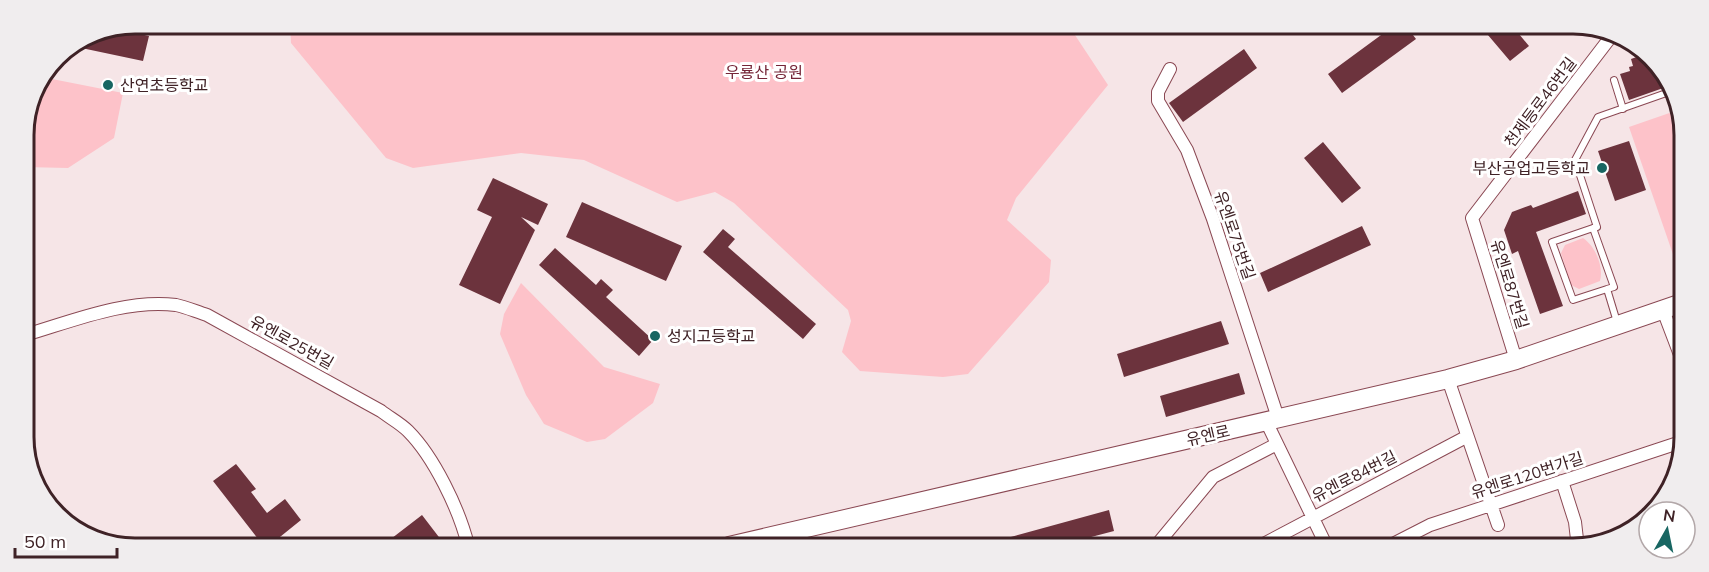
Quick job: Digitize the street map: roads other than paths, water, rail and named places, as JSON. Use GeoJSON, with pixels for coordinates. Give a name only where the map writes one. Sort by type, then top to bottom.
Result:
{"type":"FeatureCollection","features":[{"type":"Feature","properties":{"kind":"main road","name":"유엔로"},"geometry":{"type":"LineString","coordinates":[[765,538],[1448,379],[1516,360],[1674,306]]}},
{"type":"Feature","properties":{"kind":"street","name":"천제등로46번길"},"geometry":{"type":"LineString","coordinates":[[1472,218],[1608,41]]}},
{"type":"Feature","properties":{"kind":"street","name":"유엔로75번길"},"geometry":{"type":"LineString","coordinates":[[1170,69],[1158,92],[1158,101],[1187,150],[1213,219],[1272,420]]}},
{"type":"Feature","properties":{"kind":"street","name":"유엔로87번길"},"geometry":{"type":"LineString","coordinates":[[1472,218],[1516,360]]}},
{"type":"Feature","properties":{"kind":"street","name":"유엔로25번길"},"geometry":{"type":"LineString","coordinates":[[34,332],[105,311],[143,305],[177,305],[207,315],[381,411],[407,429],[440,476],[465,538]]}},
{"type":"Feature","properties":{"kind":"street"},"geometry":{"type":"LineString","coordinates":[[1663,309],[1674,339]]}},
{"type":"Feature","properties":{"kind":"street"},"geometry":{"type":"LineString","coordinates":[[1448,379],[1498,525]]}},
{"type":"Feature","properties":{"kind":"street"},"geometry":{"type":"LineString","coordinates":[[1272,420],[1277,444],[1322,537]]}},
{"type":"Feature","properties":{"kind":"street","name":"유엔로84번길"},"geometry":{"type":"LineString","coordinates":[[1275,537],[1466,437]]}},
{"type":"Feature","properties":{"kind":"street"},"geometry":{"type":"LineString","coordinates":[[1163,537],[1213,477],[1277,444]]}},
{"type":"Feature","properties":{"kind":"street","name":"유엔로120번가길"},"geometry":{"type":"LineString","coordinates":[[1406,537],[1430,525],[1674,444]]}},
{"type":"Feature","properties":{"kind":"street"},"geometry":{"type":"LineString","coordinates":[[1562,481],[1575,522],[1577,537]]}},
{"type":"Feature","properties":{"kind":"lane"},"geometry":{"type":"LineString","coordinates":[[1614,80],[1623,109]]}},
{"type":"Feature","properties":{"kind":"lane"},"geometry":{"type":"LineString","coordinates":[[1593,228],[1614,287],[1573,300],[1552,242],[1597,226],[1575,160],[1598,117],[1665,94]]}},
{"type":"Feature","properties":{"kind":"lane"},"geometry":{"type":"LineString","coordinates":[[1606,289],[1618,325]]}},
{"type":"Feature","properties":{"kind":"place","name":"산연초등학교"},"geometry":{"type":"Point","coordinates":[108,85]}},
{"type":"Feature","properties":{"kind":"place","name":"부산공업고등학교"},"geometry":{"type":"Point","coordinates":[1602,168]}},
{"type":"Feature","properties":{"kind":"place","name":"성지고등학교"},"geometry":{"type":"Point","coordinates":[655,336]}},
{"type":"Feature","properties":{"kind":"park label","name":"우룡산 공원"},"geometry":{"type":"Point","coordinates":[764,72]}}]}
